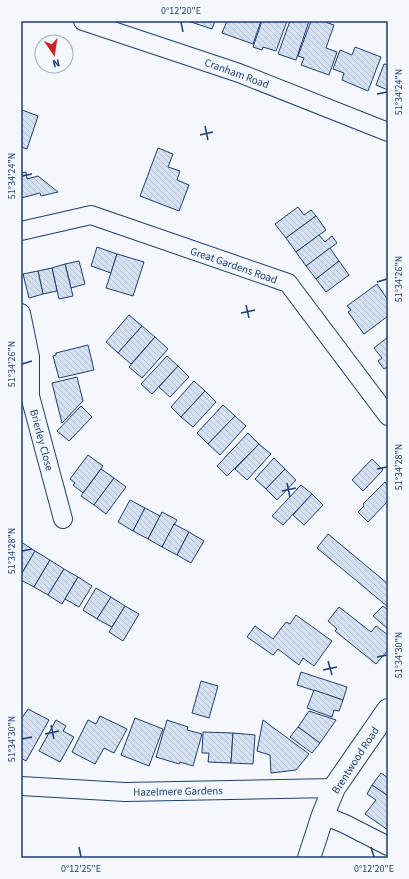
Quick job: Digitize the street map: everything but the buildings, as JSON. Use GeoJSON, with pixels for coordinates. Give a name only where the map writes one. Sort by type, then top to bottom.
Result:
{"type":"FeatureCollection","features":[{"type":"Feature","properties":{"kind":"street","name":"Cranham Road"},"geometry":{"type":"LineString","coordinates":[[83,21],[239,73],[388,132]]}},
{"type":"Feature","properties":{"kind":"street","name":"Great Gardens Road"},"geometry":{"type":"LineString","coordinates":[[21,231],[91,215],[288,283],[388,416]]}},
{"type":"Feature","properties":{"kind":"street","name":"Brierley Close"},"geometry":{"type":"LineString","coordinates":[[21,313],[30,357],[30,396],[63,519]]}},
{"type":"Feature","properties":{"kind":"street","name":"Brentwood Road"},"geometry":{"type":"LineString","coordinates":[[309,858],[323,815],[334,788],[388,710]]}},
{"type":"Feature","properties":{"kind":"street","name":"Hazelmere Gardens"},"geometry":{"type":"LineString","coordinates":[[21,786],[125,792],[334,788]]}},
{"type":"Feature","properties":{"kind":"street"},"geometry":{"type":"LineString","coordinates":[[323,815],[345,824],[388,846]]}}]}
